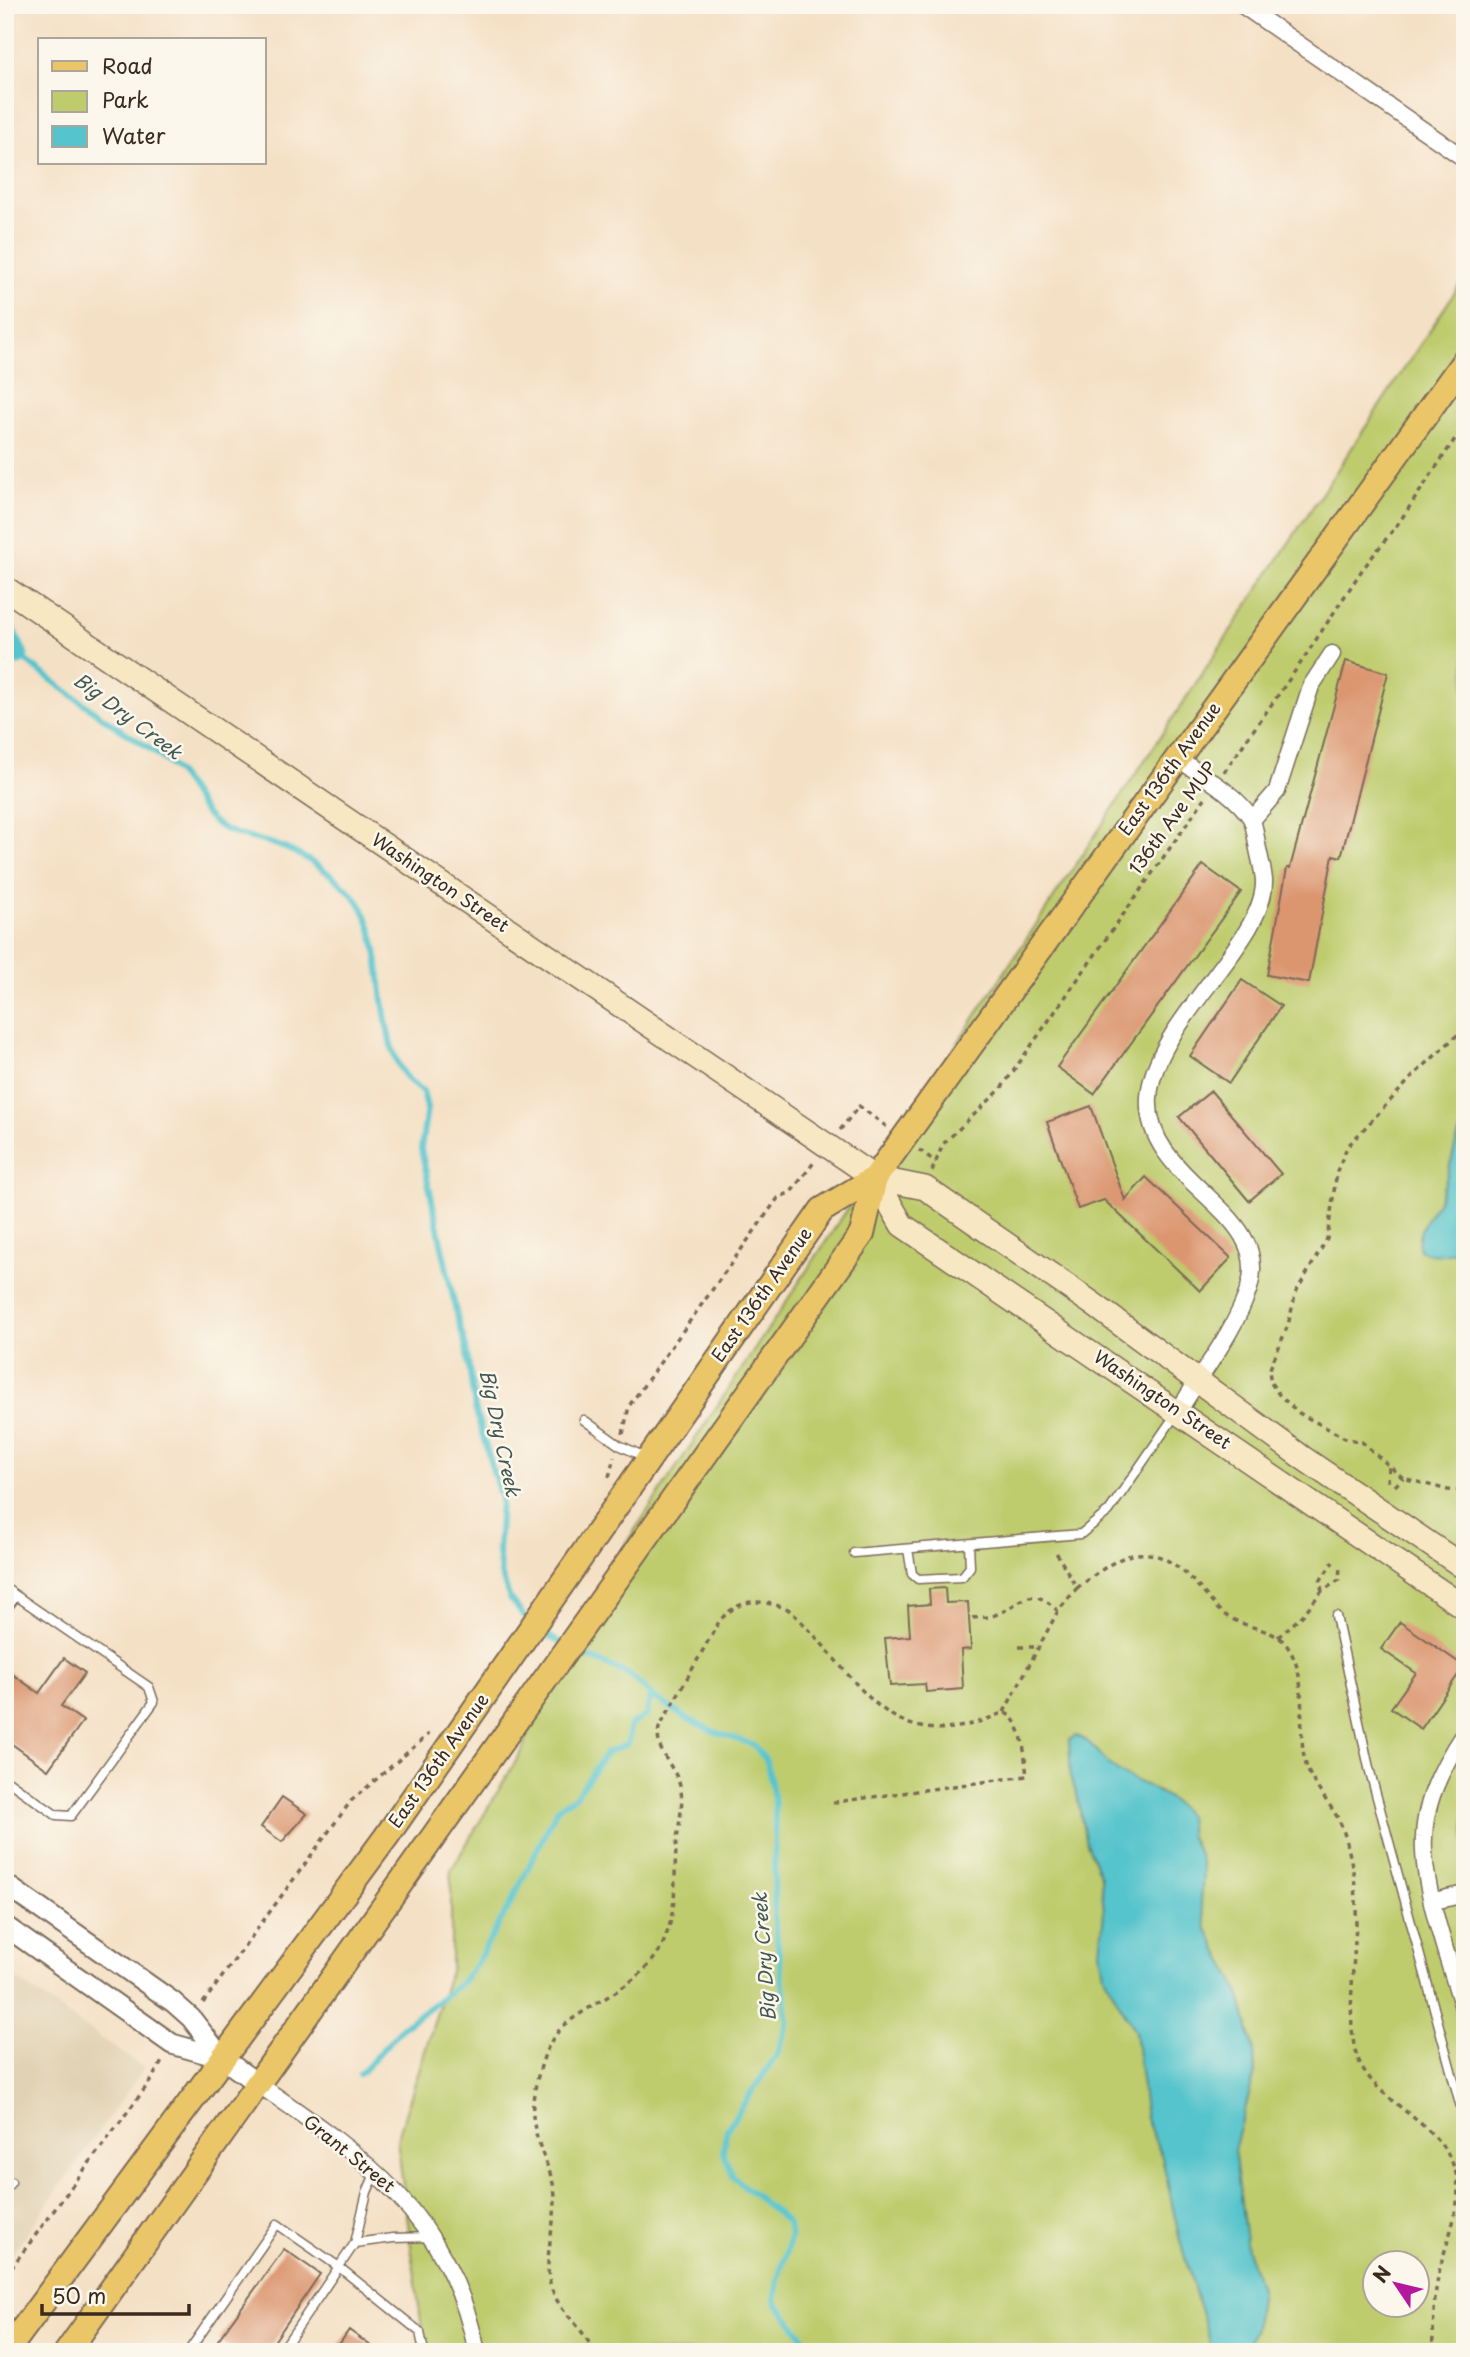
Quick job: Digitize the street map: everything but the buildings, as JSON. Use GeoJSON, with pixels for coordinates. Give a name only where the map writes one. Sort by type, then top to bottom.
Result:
{"type":"FeatureCollection","features":[{"type":"Feature","properties":{"kind":"main road","name":"East 136th Avenue"},"geometry":{"type":"LineString","coordinates":[[68,2352],[862,1234],[875,1178],[1465,360]]}},
{"type":"Feature","properties":{"kind":"main road","name":"Washington Street"},"geometry":{"type":"LineString","coordinates":[[5,588],[875,1178],[925,1188],[1197,1379],[1303,1458],[1465,1568]]}},
{"type":"Feature","properties":{"kind":"main road","name":"East 136th Avenue"},"geometry":{"type":"LineString","coordinates":[[6,2352],[487,1694],[822,1210],[875,1178]]}},
{"type":"Feature","properties":{"kind":"main road","name":"Washington Street"},"geometry":{"type":"LineString","coordinates":[[875,1178],[902,1225],[1465,1608]]}},
{"type":"Feature","properties":{"kind":"street"},"geometry":{"type":"LineString","coordinates":[[1242,5],[1465,159]]}},
{"type":"Feature","properties":{"kind":"street"},"geometry":{"type":"LineString","coordinates":[[1252,820],[1277,791],[1311,686],[1332,654]]}},
{"type":"Feature","properties":{"kind":"street"},"geometry":{"type":"LineString","coordinates":[[1177,758],[1214,785],[1252,820],[1264,882],[1256,910],[1239,940],[1170,1039],[1155,1070],[1149,1098],[1152,1128],[1165,1155],[1240,1230],[1250,1258],[1249,1287],[1244,1300],[1178,1412]]}},
{"type":"Feature","properties":{"kind":"street"},"geometry":{"type":"LineString","coordinates":[[1465,1732],[1441,1774],[1428,1808],[1424,1852],[1434,1901],[1465,2015]]}},
{"type":"Feature","properties":{"kind":"street","name":"Grant Street"},"geometry":{"type":"LineString","coordinates":[[5,1884],[191,2018],[222,2058],[376,2172],[407,2202],[452,2269],[469,2314],[477,2352]]}},
{"type":"Feature","properties":{"kind":"street"},"geometry":{"type":"LineString","coordinates":[[1434,1901],[1465,1894]]}},
{"type":"Feature","properties":{"kind":"street","name":"Grant Street"},"geometry":{"type":"LineString","coordinates":[[5,1926],[172,2044],[222,2058]]}},
{"type":"Feature","properties":{"kind":"lane"},"geometry":{"type":"LineString","coordinates":[[854,1553],[1081,1534],[1097,1523],[1136,1475],[1178,1412]]}},
{"type":"Feature","properties":{"kind":"lane"},"geometry":{"type":"LineString","coordinates":[[584,1420],[619,1445],[650,1460]]}},
{"type":"Feature","properties":{"kind":"lane"},"geometry":{"type":"LineString","coordinates":[[908,1549],[912,1574],[918,1579],[962,1577],[970,1567],[969,1544]]}},
{"type":"Feature","properties":{"kind":"lane"},"geometry":{"type":"LineString","coordinates":[[5,1588],[149,1687],[154,1702],[71,1816],[56,1815],[5,1779]]}},
{"type":"Feature","properties":{"kind":"lane"},"geometry":{"type":"LineString","coordinates":[[5,1611],[16,1596]]}},
{"type":"Feature","properties":{"kind":"lane"},"geometry":{"type":"LineString","coordinates":[[1336,1616],[1369,1768],[1465,2122]]}},
{"type":"Feature","properties":{"kind":"lane"},"geometry":{"type":"LineString","coordinates":[[281,2352],[355,2243],[367,2192],[376,2172]]}},
{"type":"Feature","properties":{"kind":"lane"},"geometry":{"type":"LineString","coordinates":[[5,2178],[11,2182],[5,2189]]}},
{"type":"Feature","properties":{"kind":"lane"},"geometry":{"type":"LineString","coordinates":[[188,2352],[277,2224],[340,2267],[420,2332],[424,2352]]}},
{"type":"Feature","properties":{"kind":"lane"},"geometry":{"type":"LineString","coordinates":[[355,2243],[432,2237]]}},
{"type":"Feature","properties":{"kind":"path","name":"136th Ave MUP"},"geometry":{"type":"LineString","coordinates":[[925,1188],[943,1143],[1000,1090],[1300,664],[1362,570],[1400,522],[1465,424]]}},
{"type":"Feature","properties":{"kind":"path"},"geometry":{"type":"LineString","coordinates":[[1465,1028],[1414,1075],[1347,1147],[1337,1171],[1326,1239],[1296,1292],[1289,1325],[1269,1371],[1271,1383],[1280,1396],[1300,1413],[1345,1438],[1362,1442],[1403,1478],[1465,1491]]}},
{"type":"Feature","properties":{"kind":"path"},"geometry":{"type":"LineString","coordinates":[[607,1488],[609,1471],[629,1406],[778,1198],[791,1192]]}},
{"type":"Feature","properties":{"kind":"path"},"geometry":{"type":"LineString","coordinates":[[1388,1482],[1389,1466]]}},
{"type":"Feature","properties":{"kind":"path"},"geometry":{"type":"LineString","coordinates":[[1395,1486],[1403,1478]]}},
{"type":"Feature","properties":{"kind":"path"},"geometry":{"type":"LineString","coordinates":[[1050,1537],[1077,1588]]}},
{"type":"Feature","properties":{"kind":"path"},"geometry":{"type":"LineString","coordinates":[[593,2352],[584,2334],[559,2305],[551,2288],[548,2268],[554,2193],[531,2114],[532,2094],[545,2051],[555,2034],[570,2020],[612,1996],[636,1977],[656,1955],[667,1935],[677,1878],[681,1787],[657,1738],[676,1697],[726,1614],[746,1602],[769,1603],[788,1609],[869,1700],[887,1714],[932,1730],[951,1729],[1004,1712],[1058,1611],[1077,1588],[1116,1560],[1153,1554],[1174,1562],[1191,1577],[1218,1609],[1241,1625],[1278,1637],[1293,1657],[1301,1681],[1305,1763],[1340,1822],[1352,1870],[1356,1895],[1353,2024],[1359,2063],[1382,2091],[1436,2137],[1450,2157],[1456,2173],[1457,2193],[1435,2293],[1432,2352]]}},
{"type":"Feature","properties":{"kind":"path"},"geometry":{"type":"LineString","coordinates":[[1322,1591],[1320,1581],[1333,1562]]}},
{"type":"Feature","properties":{"kind":"path"},"geometry":{"type":"LineString","coordinates":[[1278,1637],[1303,1616],[1322,1591],[1339,1580],[1340,1567]]}},
{"type":"Feature","properties":{"kind":"path"},"geometry":{"type":"LineString","coordinates":[[973,1618],[995,1615],[1023,1597],[1043,1598],[1058,1611]]}},
{"type":"Feature","properties":{"kind":"path"},"geometry":{"type":"LineString","coordinates":[[1019,1647],[1039,1647]]}},
{"type":"Feature","properties":{"kind":"path"},"geometry":{"type":"LineString","coordinates":[[828,1803],[1027,1776],[1021,1733],[1004,1712]]}},
{"type":"Feature","properties":{"kind":"path"},"geometry":{"type":"LineString","coordinates":[[191,2018],[219,1985],[351,1801],[435,1729]]}},
{"type":"Feature","properties":{"kind":"path"},"geometry":{"type":"LineString","coordinates":[[5,2276],[149,2083],[172,2044]]}},
{"type":"Feature","properties":{"kind":"shaded area"},"geometry":{"type":"Polygon","coordinates":[[[5,1971],[144,2068],[5,2264],[5,1971]]]}},
{"type":"Feature","properties":{"kind":"green space"},"geometry":{"type":"Polygon","coordinates":[[[1465,277],[1465,2352],[425,2352],[397,2140],[451,1968],[451,1870],[522,1751],[528,1733],[625,1545],[1465,277]]]}},
{"type":"Feature","properties":{"kind":"water"},"geometry":{"type":"Polygon","coordinates":[[[1465,1120],[1465,1247],[1442,1254],[1426,1253],[1420,1250],[1419,1237],[1442,1190],[1465,1120]]]}},
{"type":"Feature","properties":{"kind":"water"},"geometry":{"type":"Polygon","coordinates":[[[1075,1736],[1086,1740],[1116,1770],[1172,1801],[1188,1817],[1190,1837],[1199,1854],[1203,1872],[1201,1904],[1207,1929],[1239,1991],[1254,2051],[1255,2073],[1234,2150],[1247,2249],[1260,2288],[1255,2328],[1243,2352],[1213,2352],[1180,2241],[1162,2157],[1146,2119],[1135,2032],[1104,1976],[1100,1951],[1104,1912],[1101,1877],[1085,1839],[1077,1794],[1071,1780],[1069,1740],[1075,1736]]]}},
{"type":"Feature","properties":{"kind":"waterway"},"geometry":{"type":"LineString","coordinates":[[5,630],[18,655]]}},
{"type":"Feature","properties":{"kind":"waterway","name":"Big Dry Creek"},"geometry":{"type":"LineString","coordinates":[[5,662],[18,655],[166,761],[205,813],[219,826],[232,833],[274,844],[297,854],[330,874],[357,900],[368,921],[375,946],[388,1030],[395,1056],[406,1076],[423,1091],[427,1108],[421,1149],[466,1347],[475,1408],[501,1499],[498,1552],[501,1574],[510,1599],[528,1621]]}},
{"type":"Feature","properties":{"kind":"waterway","name":"Big Dry Creek"},"geometry":{"type":"LineString","coordinates":[[537,1628],[563,1645]]}},
{"type":"Feature","properties":{"kind":"waterway","name":"Big Dry Creek"},"geometry":{"type":"LineString","coordinates":[[572,1650],[630,1675],[651,1695],[684,1717],[715,1732],[754,1745],[767,1762],[775,1804],[774,1917],[788,2021],[778,2053],[727,2129],[723,2151],[733,2177],[787,2222],[791,2236],[778,2279],[775,2301],[799,2332],[810,2352]]}},
{"type":"Feature","properties":{"kind":"waterway"},"geometry":{"type":"LineString","coordinates":[[360,2074],[403,2027],[459,1985],[475,1966],[512,1901],[557,1809],[576,1796],[606,1753],[628,1744],[630,1725],[646,1716],[651,1695]]}}]}
